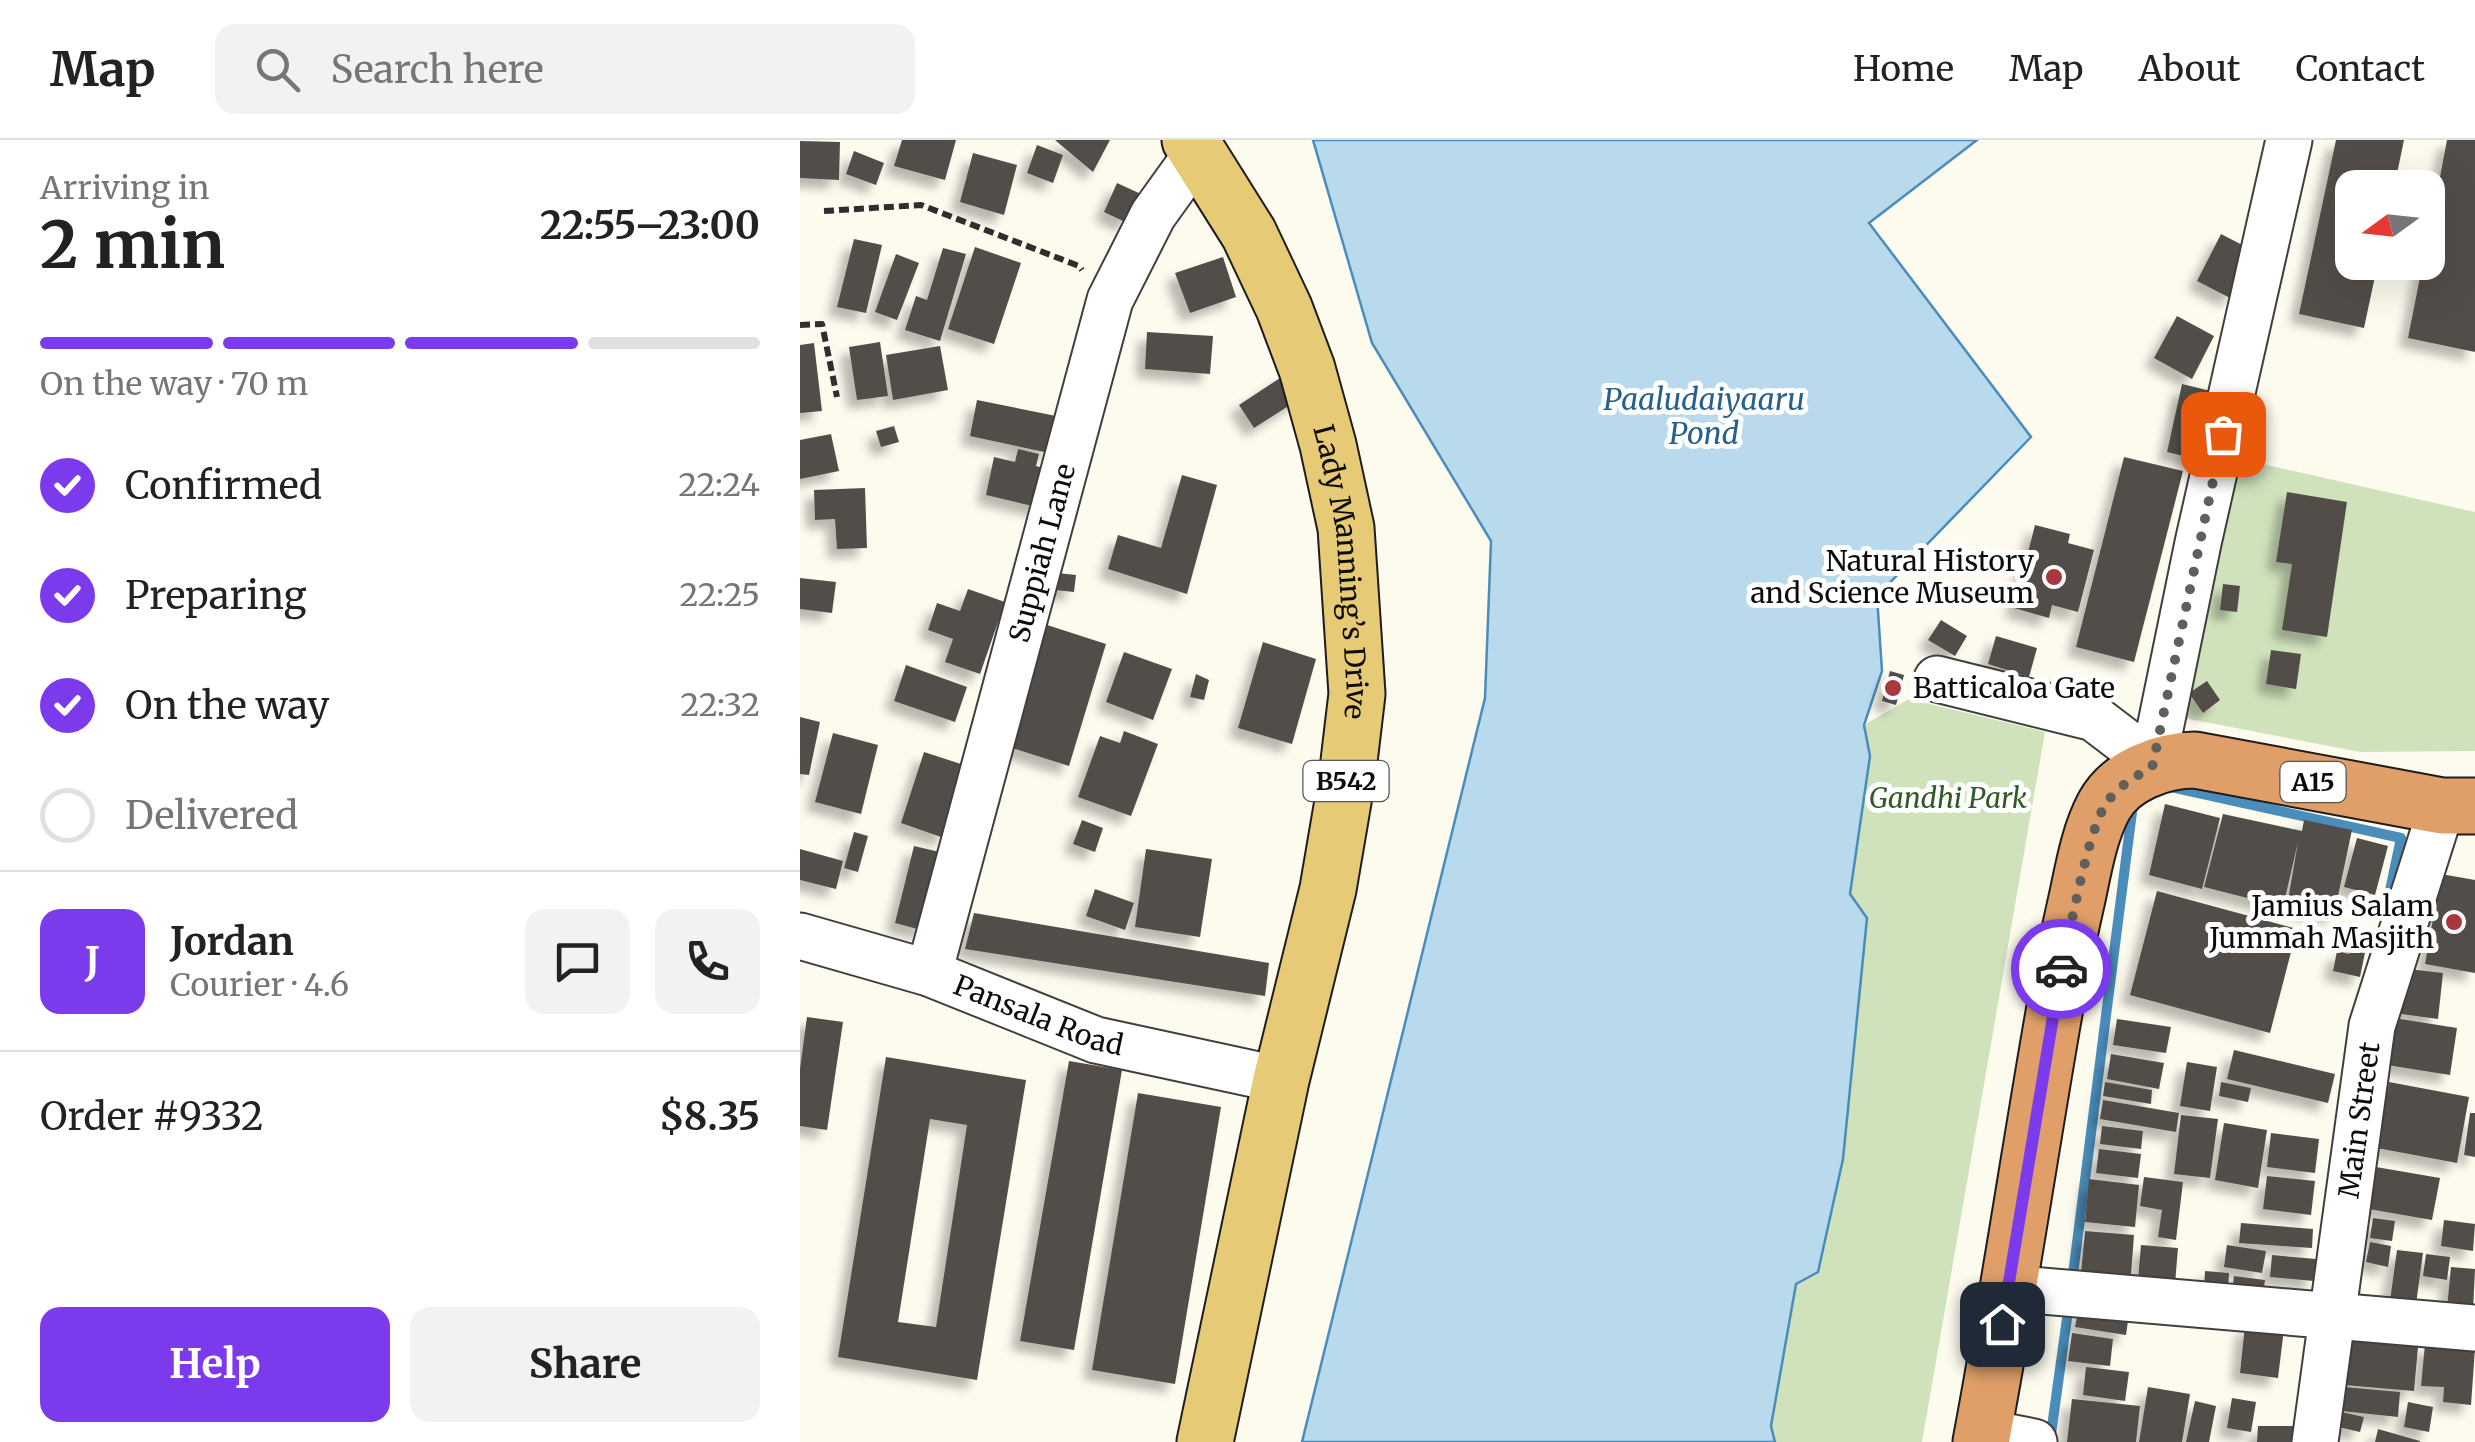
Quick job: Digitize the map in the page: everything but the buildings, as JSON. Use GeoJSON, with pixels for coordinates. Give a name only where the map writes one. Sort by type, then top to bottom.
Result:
{"type":"FeatureCollection","features":[{"type":"Feature","properties":{"kind":"highway","name":"A15"},"geometry":{"type":"LineString","coordinates":[[1999,1439],[2008,1288],[2062,966],[2092,836],[2105,803],[2139,773],[2178,760],[2195,760],[2459,806]]}},
{"type":"Feature","properties":{"kind":"main road","name":"Lady Manning’s Drive"},"geometry":{"type":"LineString","coordinates":[[1194,145],[1248,234],[1284,308],[1307,368],[1328,444],[1347,545],[1357,694],[1328,889],[1281,1080],[1205,1442]]}},
{"type":"Feature","properties":{"kind":"street"},"geometry":{"type":"LineString","coordinates":[[2152,768],[2289,140]]}},
{"type":"Feature","properties":{"kind":"street","name":"Suppiah Lane"},"geometry":{"type":"LineString","coordinates":[[929,973],[1110,300],[1194,145]]}},
{"type":"Feature","properties":{"kind":"street"},"geometry":{"type":"LineString","coordinates":[[1937,679],[2094,718],[2152,768]]}},
{"type":"Feature","properties":{"kind":"street","name":"Main Street"},"geometry":{"type":"LineString","coordinates":[[2314,1442],[2372,1026],[2459,806]]}},
{"type":"Feature","properties":{"kind":"street","name":"Pansala Road"},"geometry":{"type":"LineString","coordinates":[[800,936],[929,973],[1096,1040],[1281,1080]]}},
{"type":"Feature","properties":{"kind":"street"},"geometry":{"type":"LineString","coordinates":[[2008,1288],[2475,1328]]}},
{"type":"Feature","properties":{"kind":"path"},"geometry":{"type":"LineString","coordinates":[[824,210],[921,206],[1079,266],[1110,300]]}},
{"type":"Feature","properties":{"kind":"path"},"geometry":{"type":"LineString","coordinates":[[800,325],[822,324],[837,396]]}},
{"type":"Feature","properties":{"kind":"green space"},"geometry":{"type":"Polygon","coordinates":[[[2236,458],[2475,512],[2475,751],[2360,752],[2179,717],[2236,458]]]}},
{"type":"Feature","properties":{"kind":"green space","name":"Gandhi Park"},"geometry":{"type":"Polygon","coordinates":[[[1909,699],[2045,732],[1922,1442],[1775,1442],[1771,1426],[1796,1283],[1870,756],[1864,725],[1909,699]]]}},
{"type":"Feature","properties":{"kind":"water","name":"Paaludaiyaaru Pond"},"geometry":{"type":"Polygon","coordinates":[[[1313,140],[1977,140],[1869,223],[2031,437],[1877,596],[1882,671],[1864,725],[1870,756],[1850,894],[1867,918],[1843,1159],[1818,1272],[1796,1284],[1771,1426],[1775,1442],[1302,1442],[1485,698],[1491,541],[1372,343],[1313,140]]]}},
{"type":"Feature","properties":{"kind":"waterway"},"geometry":{"type":"LineString","coordinates":[[2171,787],[2401,838],[2385,914]]}},
{"type":"Feature","properties":{"kind":"waterway"},"geometry":{"type":"LineString","coordinates":[[2072,1282],[2133,804]]}},
{"type":"Feature","properties":{"kind":"waterway"},"geometry":{"type":"LineString","coordinates":[[2050,1441],[2069,1304]]}},
{"type":"Feature","properties":{"kind":"way so far"},"geometry":{"type":"LineString","coordinates":[[2061,969],[2092,836],[2105,803],[2129,780],[2152,768],[2223,434]]}},
{"type":"Feature","properties":{"kind":"place","name":"Natural History and Science Museum"},"geometry":{"type":"Point","coordinates":[2054,577]}},
{"type":"Feature","properties":{"kind":"place","name":"Batticaloa Gate"},"geometry":{"type":"Point","coordinates":[1893,688]}},
{"type":"Feature","properties":{"kind":"place","name":"Jamius Salam Jummah Masjith"},"geometry":{"type":"Point","coordinates":[2454,922]}},
{"type":"Feature","properties":{"kind":"route"},"geometry":{"type":"LineString","coordinates":[[2002,1324],[2061,969]]}}]}
